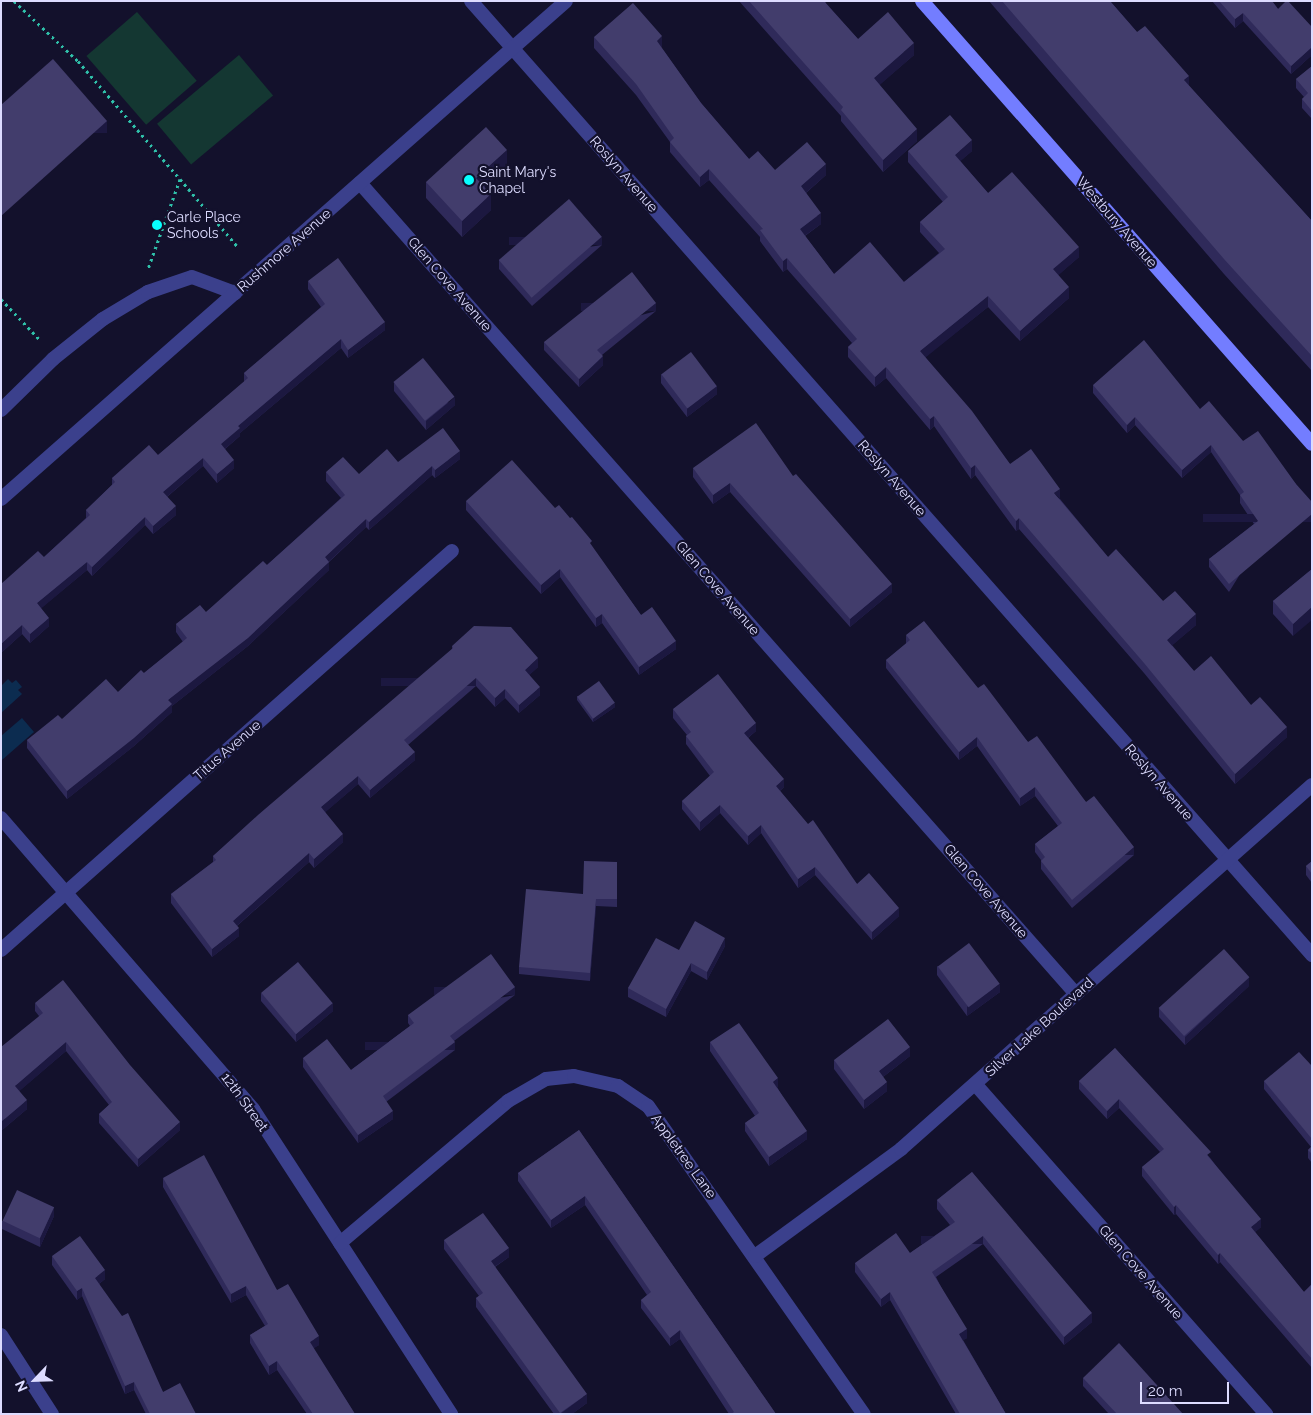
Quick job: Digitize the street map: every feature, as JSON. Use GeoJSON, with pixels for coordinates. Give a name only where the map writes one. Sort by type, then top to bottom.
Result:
{"type":"FeatureCollection","features":[{"type":"Feature","properties":{"kind":"main road","name":"Westbury Avenue"},"geometry":{"type":"LineString","coordinates":[[922,1],[1312,444]]}},
{"type":"Feature","properties":{"kind":"street","name":"Roslyn Avenue"},"geometry":{"type":"LineString","coordinates":[[471,1],[1312,955]]}},
{"type":"Feature","properties":{"kind":"street","name":"Rushmore Avenue"},"geometry":{"type":"LineString","coordinates":[[1,499],[566,1]]}},
{"type":"Feature","properties":{"kind":"street","name":"Glen Cove Avenue"},"geometry":{"type":"LineString","coordinates":[[360,182],[1075,993]]}},
{"type":"Feature","properties":{"kind":"street"},"geometry":{"type":"LineString","coordinates":[[1,410],[53,358],[102,320],[148,292],[192,277],[235,293]]}},
{"type":"Feature","properties":{"kind":"street","name":"Titus Avenue"},"geometry":{"type":"LineString","coordinates":[[1,950],[452,551]]}},
{"type":"Feature","properties":{"kind":"street","name":"Silver Lake Boulevard"},"geometry":{"type":"LineString","coordinates":[[755,1256],[901,1149],[976,1085],[1075,993],[1312,785]]}},
{"type":"Feature","properties":{"kind":"street","name":"12th Street"},"geometry":{"type":"LineString","coordinates":[[1,818],[232,1082],[340,1243],[451,1414]]}},
{"type":"Feature","properties":{"kind":"street","name":"Appletree Lane"},"geometry":{"type":"LineString","coordinates":[[340,1243],[508,1100],[546,1080],[574,1076],[618,1086],[648,1106],[864,1414]]}},
{"type":"Feature","properties":{"kind":"street","name":"Glen Cove Avenue"},"geometry":{"type":"LineString","coordinates":[[976,1085],[1266,1414]]}},
{"type":"Feature","properties":{"kind":"street"},"geometry":{"type":"LineString","coordinates":[[1,1335],[52,1414]]}},
{"type":"Feature","properties":{"kind":"path"},"geometry":{"type":"LineString","coordinates":[[14,1],[78,61],[237,246]]}},
{"type":"Feature","properties":{"kind":"path"},"geometry":{"type":"LineString","coordinates":[[147,270],[180,179]]}},
{"type":"Feature","properties":{"kind":"path"},"geometry":{"type":"LineString","coordinates":[[1,299],[40,340]]}},
{"type":"Feature","properties":{"kind":"green space"},"geometry":{"type":"Polygon","coordinates":[[[137,12],[197,81],[146,125],[86,56],[137,12]]]}},
{"type":"Feature","properties":{"kind":"green space"},"geometry":{"type":"Polygon","coordinates":[[[239,55],[273,96],[191,164],[157,124],[239,55]]]}},
{"type":"Feature","properties":{"kind":"water"},"geometry":{"type":"Polygon","coordinates":[[[8,679],[12,683],[16,680],[22,687],[18,690],[22,694],[1,713],[1,686],[8,679]]]}},
{"type":"Feature","properties":{"kind":"water"},"geometry":{"type":"Polygon","coordinates":[[[22,718],[34,732],[2,760],[1,736],[22,718]]]}},
{"type":"Feature","properties":{"kind":"building"},"geometry":{"type":"Polygon","coordinates":[[[749,1],[824,1],[858,39],[888,12],[914,43],[874,78],[917,129],[883,160],[841,110],[843,107],[749,1]]]}},
{"type":"Feature","properties":{"kind":"building"},"geometry":{"type":"Polygon","coordinates":[[[1002,1],[1110,1],[1137,32],[1145,26],[1189,76],[1184,80],[1312,221],[1312,356],[1224,259],[1002,1]]]}},
{"type":"Feature","properties":{"kind":"building"},"geometry":{"type":"Polygon","coordinates":[[[1219,1],[1272,1],[1278,9],[1288,1],[1312,27],[1312,47],[1291,66],[1243,13],[1235,19],[1219,1]]]}},
{"type":"Feature","properties":{"kind":"building"},"geometry":{"type":"Polygon","coordinates":[[[633,3],[662,36],[657,41],[701,103],[749,159],[758,151],[775,170],[807,142],[826,164],[801,186],[821,213],[800,229],[834,274],[870,242],[904,282],[945,249],[920,222],[948,197],[908,151],[950,115],[972,140],[955,155],[988,193],[1012,172],[1079,247],[1053,269],[1069,287],[1020,331],[988,296],[920,351],[972,411],[1010,464],[1031,449],[1060,489],[1054,493],[1108,557],[1116,549],[1163,601],[1175,591],[1196,614],[1167,640],[1194,671],[1211,656],[1251,705],[1260,697],[1287,727],[1235,774],[1144,663],[1019,518],[1016,521],[975,465],[971,468],[934,416],[930,419],[886,367],[875,377],[848,347],[857,339],[787,258],[783,261],[760,230],[763,229],[709,169],[700,177],[670,142],[674,138],[636,84],[594,37],[633,3]]]}},
{"type":"Feature","properties":{"kind":"building"},"geometry":{"type":"Polygon","coordinates":[[[53,59],[107,121],[1,216],[1,105],[53,59]]]}},
{"type":"Feature","properties":{"kind":"building"},"geometry":{"type":"Polygon","coordinates":[[[1312,66],[1312,111],[1302,99],[1308,93],[1296,79],[1312,66]]]}},
{"type":"Feature","properties":{"kind":"building","name":"Saint Mary's Chapel"},"geometry":{"type":"Polygon","coordinates":[[[486,127],[507,150],[476,178],[491,194],[462,221],[426,182],[486,127]]]}},
{"type":"Feature","properties":{"kind":"building"},"geometry":{"type":"Polygon","coordinates":[[[569,199],[602,237],[532,298],[499,260],[569,199]]]}},
{"type":"Feature","properties":{"kind":"building"},"geometry":{"type":"Polygon","coordinates":[[[338,258],[385,322],[348,350],[341,339],[238,426],[240,428],[221,444],[234,460],[217,474],[203,458],[163,492],[176,506],[153,526],[145,517],[92,567],[87,562],[37,603],[49,618],[30,634],[22,625],[1,644],[1,584],[38,551],[44,557],[90,515],[86,510],[115,482],[112,478],[149,445],[158,455],[248,378],[244,373],[325,304],[308,281],[338,258]]]}},
{"type":"Feature","properties":{"kind":"building"},"geometry":{"type":"Polygon","coordinates":[[[632,272],[656,303],[597,350],[603,356],[579,379],[544,342],[632,272]]]}},
{"type":"Feature","properties":{"kind":"building"},"geometry":{"type":"Polygon","coordinates":[[[1144,340],[1200,409],[1209,401],[1243,441],[1258,431],[1296,484],[1312,502],[1312,514],[1229,584],[1209,559],[1258,521],[1240,495],[1244,492],[1211,445],[1182,470],[1135,417],[1127,425],[1093,385],[1144,340]]]}},
{"type":"Feature","properties":{"kind":"building"},"geometry":{"type":"Polygon","coordinates":[[[691,352],[717,386],[687,409],[661,374],[691,352]]]}},
{"type":"Feature","properties":{"kind":"building"},"geometry":{"type":"Polygon","coordinates":[[[423,358],[454,397],[425,421],[393,382],[423,358]]]}},
{"type":"Feature","properties":{"kind":"building"},"geometry":{"type":"Polygon","coordinates":[[[756,423],[793,476],[796,474],[892,584],[850,619],[730,483],[713,495],[693,468],[756,423]]]}},
{"type":"Feature","properties":{"kind":"building"},"geometry":{"type":"Polygon","coordinates":[[[443,428],[460,451],[435,470],[432,466],[369,522],[366,519],[325,557],[329,562],[248,638],[168,700],[172,704],[134,738],[67,791],[27,740],[58,715],[62,719],[106,679],[118,692],[141,670],[144,673],[187,638],[176,624],[200,605],[206,612],[263,561],[267,565],[345,495],[326,472],[343,457],[359,474],[387,449],[398,462],[443,428]]]}},
{"type":"Feature","properties":{"kind":"building"},"geometry":{"type":"Polygon","coordinates":[[[512,460],[555,508],[559,505],[592,541],[590,543],[641,615],[652,607],[676,641],[639,667],[602,614],[596,618],[560,569],[541,585],[466,501],[512,460]]]}},
{"type":"Feature","properties":{"kind":"building"},"geometry":{"type":"Polygon","coordinates":[[[1312,569],[1312,607],[1293,624],[1273,601],[1312,569]]]}},
{"type":"Feature","properties":{"kind":"building"},"geometry":{"type":"Polygon","coordinates":[[[924,621],[978,688],[984,684],[1028,742],[1037,736],[1086,802],[1094,796],[1134,847],[1072,900],[1041,861],[1045,857],[1035,844],[1062,823],[1035,787],[1020,798],[977,737],[959,752],[886,660],[910,640],[906,635],[924,621]]]}},
{"type":"Feature","properties":{"kind":"building"},"geometry":{"type":"Polygon","coordinates":[[[474,626],[511,627],[538,658],[525,670],[540,687],[519,705],[505,689],[495,698],[476,678],[404,740],[415,752],[370,790],[358,776],[321,807],[343,834],[314,859],[309,853],[233,921],[239,928],[212,949],[171,894],[216,860],[213,856],[258,815],[453,648],[452,646],[474,626]]]}},
{"type":"Feature","properties":{"kind":"building"},"geometry":{"type":"Polygon","coordinates":[[[718,674],[756,723],[744,733],[784,779],[776,786],[808,824],[813,820],[857,884],[869,873],[899,908],[872,932],[815,867],[798,879],[761,825],[748,836],[720,805],[700,822],[682,801],[714,772],[686,736],[691,732],[673,709],[718,674]]]}},
{"type":"Feature","properties":{"kind":"building"},"geometry":{"type":"Polygon","coordinates":[[[599,681],[615,703],[593,719],[577,697],[599,681]]]}},
{"type":"Feature","properties":{"kind":"building"},"geometry":{"type":"Polygon","coordinates":[[[584,861],[617,862],[617,899],[596,899],[590,973],[519,967],[526,889],[583,894],[584,861]]]}},
{"type":"Feature","properties":{"kind":"building"},"geometry":{"type":"Polygon","coordinates":[[[1312,861],[1312,874],[1306,866],[1312,861]]]}},
{"type":"Feature","properties":{"kind":"building"},"geometry":{"type":"Polygon","coordinates":[[[695,921],[725,938],[707,972],[691,963],[666,1009],[628,988],[656,938],[679,950],[695,921]]]}},
{"type":"Feature","properties":{"kind":"building"},"geometry":{"type":"Polygon","coordinates":[[[969,943],[1000,984],[969,1007],[938,966],[969,943]]]}},
{"type":"Feature","properties":{"kind":"building"},"geometry":{"type":"Polygon","coordinates":[[[1224,949],[1249,977],[1184,1036],[1159,1008],[1224,949]]]}},
{"type":"Feature","properties":{"kind":"building"},"geometry":{"type":"Polygon","coordinates":[[[491,954],[515,987],[450,1036],[455,1042],[383,1096],[393,1111],[358,1135],[303,1058],[327,1039],[351,1070],[414,1023],[408,1015],[491,954]]]}},
{"type":"Feature","properties":{"kind":"building"},"geometry":{"type":"Polygon","coordinates":[[[298,962],[333,1003],[296,1034],[261,993],[298,962]]]}},
{"type":"Feature","properties":{"kind":"building"},"geometry":{"type":"Polygon","coordinates":[[[63,980],[130,1065],[180,1122],[138,1159],[99,1114],[112,1102],[66,1042],[15,1086],[27,1100],[1,1122],[1,1047],[43,1013],[35,1003],[63,980]]]}},
{"type":"Feature","properties":{"kind":"building"},"geometry":{"type":"Polygon","coordinates":[[[888,1019],[910,1047],[879,1071],[887,1082],[864,1100],[834,1060],[888,1019]]]}},
{"type":"Feature","properties":{"kind":"building"},"geometry":{"type":"Polygon","coordinates":[[[739,1023],[778,1078],[773,1082],[807,1131],[769,1157],[745,1123],[759,1113],[710,1042],[739,1023]]]}},
{"type":"Feature","properties":{"kind":"building"},"geometry":{"type":"Polygon","coordinates":[[[1115,1048],[1211,1152],[1207,1155],[1261,1219],[1251,1227],[1304,1292],[1312,1284],[1312,1359],[1220,1253],[1218,1255],[1176,1205],[1174,1207],[1142,1167],[1164,1149],[1119,1099],[1107,1111],[1079,1081],[1115,1048]]]}},
{"type":"Feature","properties":{"kind":"building"},"geometry":{"type":"Polygon","coordinates":[[[1299,1052],[1312,1066],[1312,1139],[1264,1081],[1299,1052]]]}},
{"type":"Feature","properties":{"kind":"building"},"geometry":{"type":"Polygon","coordinates":[[[579,1130],[776,1414],[731,1414],[734,1412],[680,1330],[670,1338],[641,1300],[651,1292],[585,1196],[551,1220],[518,1173],[579,1130]]]}},
{"type":"Feature","properties":{"kind":"building"},"geometry":{"type":"Polygon","coordinates":[[[1312,1146],[1312,1154],[1308,1150],[1312,1146]]]}},
{"type":"Feature","properties":{"kind":"building"},"geometry":{"type":"Polygon","coordinates":[[[204,1155],[277,1290],[288,1284],[319,1336],[310,1342],[355,1414],[313,1414],[277,1361],[269,1366],[250,1335],[268,1324],[246,1286],[231,1294],[163,1178],[204,1155]]]}},
{"type":"Feature","properties":{"kind":"building"},"geometry":{"type":"Polygon","coordinates":[[[972,1172],[1092,1313],[1064,1337],[983,1236],[932,1272],[967,1329],[959,1334],[1006,1414],[960,1414],[890,1292],[881,1299],[855,1263],[896,1233],[910,1253],[955,1222],[937,1200],[972,1172]]]}},
{"type":"Feature","properties":{"kind":"building"},"geometry":{"type":"Polygon","coordinates":[[[17,1190],[54,1207],[40,1238],[3,1221],[17,1190]]]}},
{"type":"Feature","properties":{"kind":"building"},"geometry":{"type":"Polygon","coordinates":[[[483,1213],[509,1248],[491,1261],[587,1394],[560,1413],[476,1298],[483,1293],[444,1240],[483,1213]]]}},
{"type":"Feature","properties":{"kind":"building"},"geometry":{"type":"Polygon","coordinates":[[[80,1236],[105,1270],[95,1278],[122,1316],[128,1313],[163,1392],[180,1383],[196,1414],[150,1414],[134,1382],[125,1386],[82,1288],[77,1291],[52,1256],[80,1236]]]}},
{"type":"Feature","properties":{"kind":"building"},"geometry":{"type":"Polygon","coordinates":[[[1119,1343],[1183,1414],[1117,1414],[1083,1378],[1119,1343]]]}},
{"type":"Feature","properties":{"kind":"place","name":"Saint Mary's Chapel"},"geometry":{"type":"Point","coordinates":[469,180]}},
{"type":"Feature","properties":{"kind":"place","name":"Carle Place Schools"},"geometry":{"type":"Point","coordinates":[157,225]}}]}
